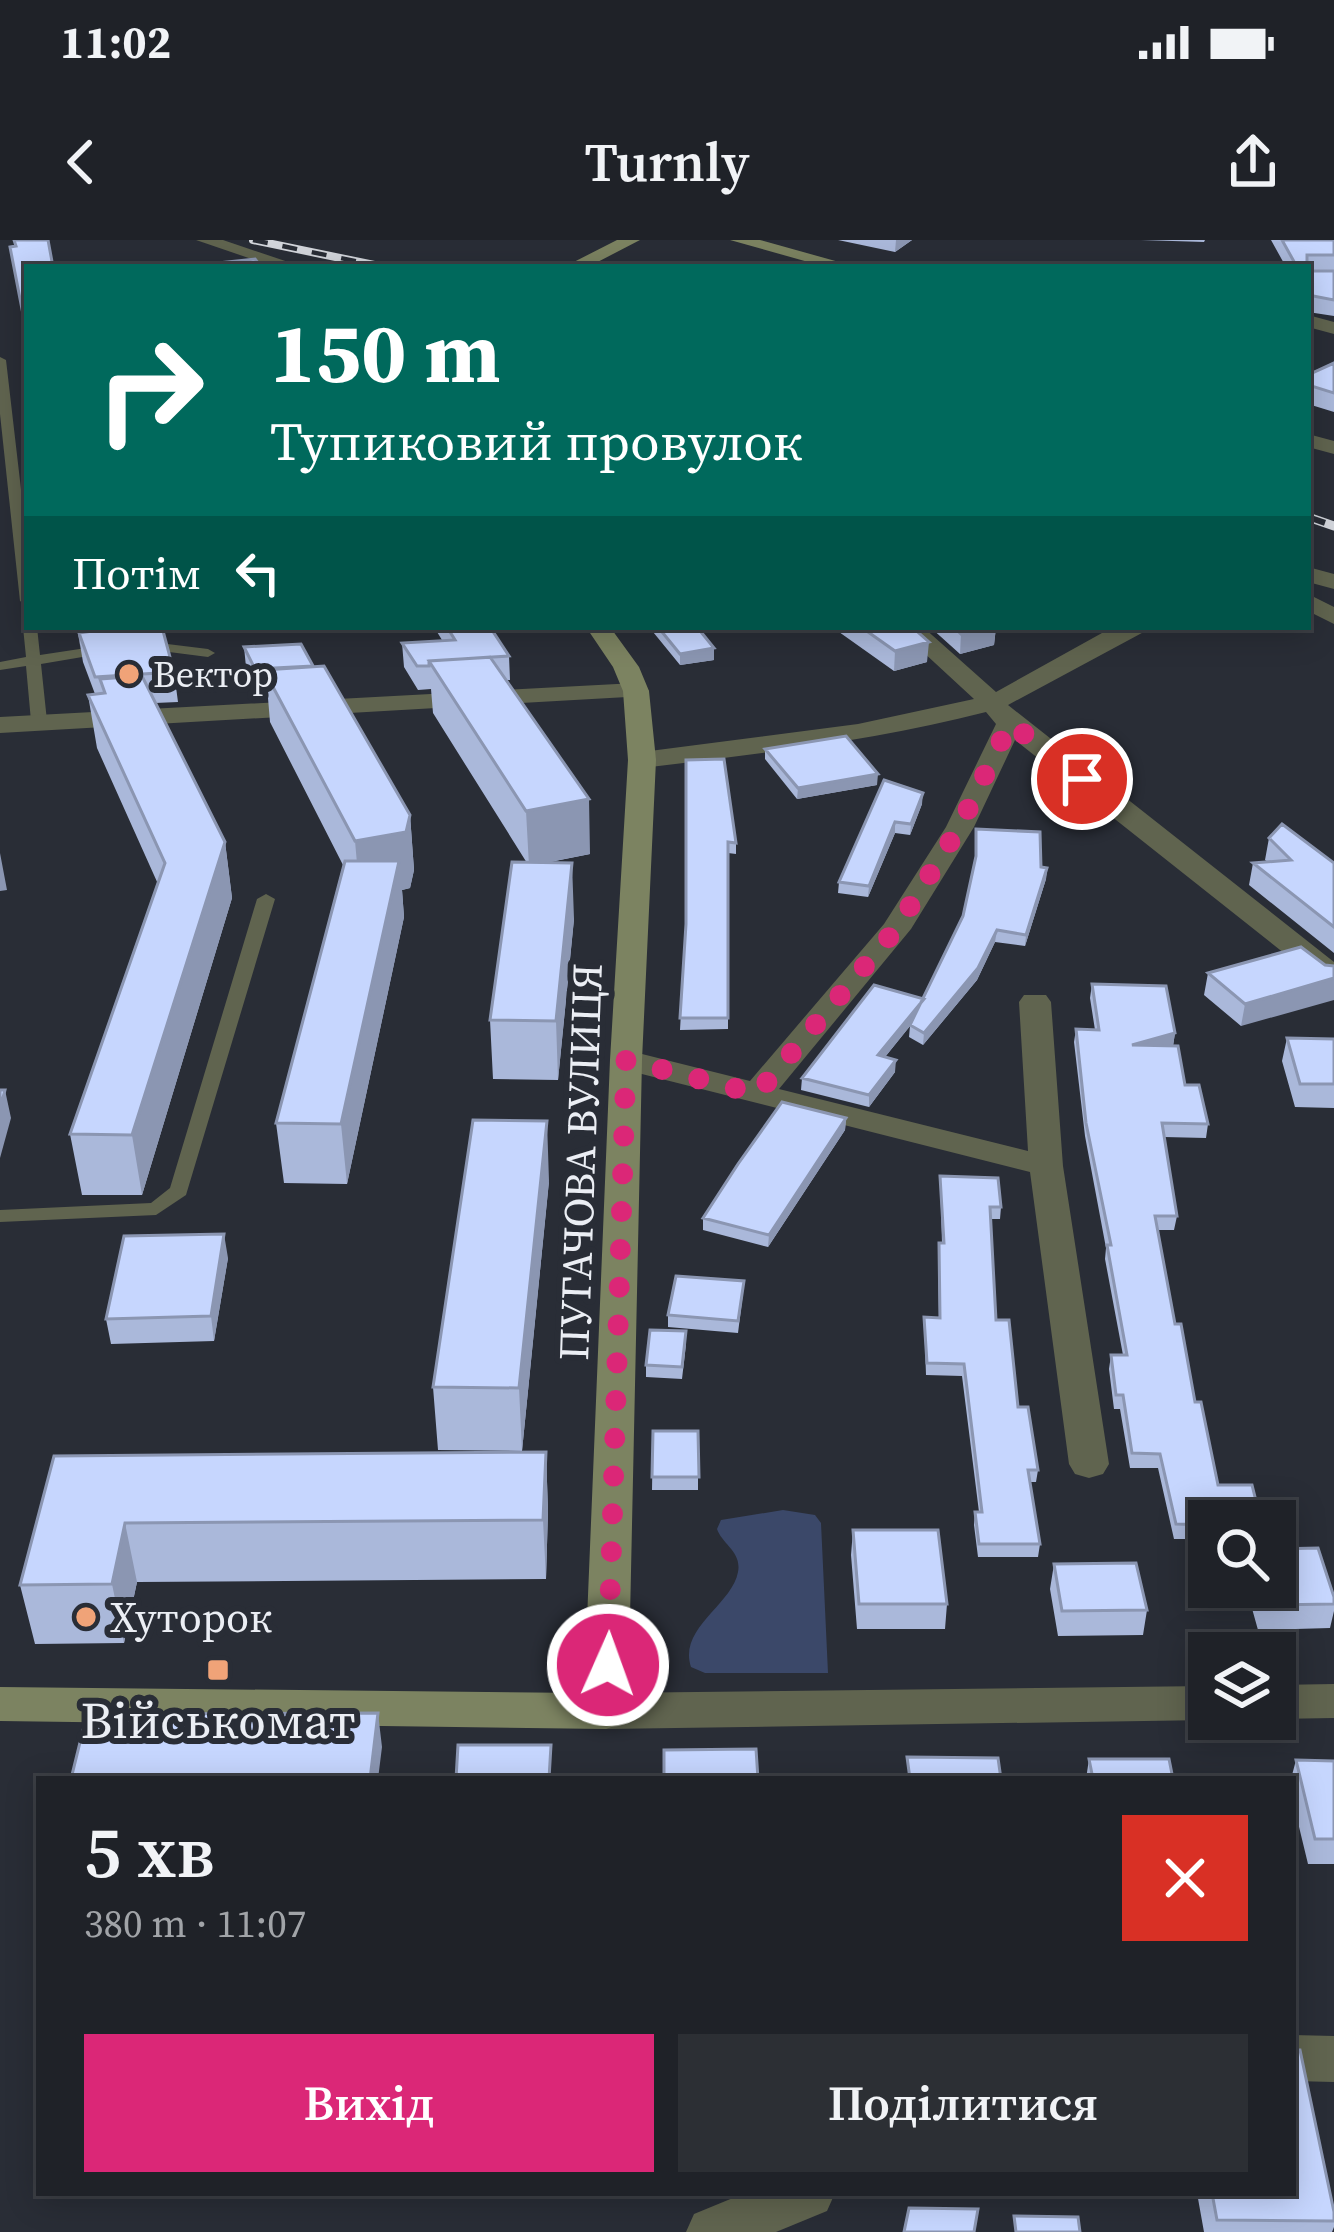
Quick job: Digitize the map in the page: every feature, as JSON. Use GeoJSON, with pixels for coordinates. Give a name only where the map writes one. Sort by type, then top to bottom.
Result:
{"type":"FeatureCollection","features":[{"type":"Feature","properties":{"kind":"street"},"geometry":{"type":"LineString","coordinates":[[205,240],[284,264]]}},
{"type":"Feature","properties":{"kind":"street"},"geometry":{"type":"LineString","coordinates":[[579,264],[631,240]]}},
{"type":"Feature","properties":{"kind":"street"},"geometry":{"type":"LineString","coordinates":[[739,240],[836,264]]}},
{"type":"Feature","properties":{"kind":"street","name":"ПУГАЧОВА ВУЛИЦЯ"},"geometry":{"type":"LineString","coordinates":[[600,630],[636,691],[642,760],[626,1060],[606,1712]]}},
{"type":"Feature","properties":{"kind":"street"},"geometry":{"type":"LineString","coordinates":[[912,630],[965,673],[1001,713],[1334,977]]}},
{"type":"Feature","properties":{"kind":"street"},"geometry":{"type":"LineString","coordinates":[[642,760],[1001,713],[1112,634],[1129,630]]}},
{"type":"Feature","properties":{"kind":"street"},"geometry":{"type":"LineString","coordinates":[[0,725],[636,691]]}},
{"type":"Feature","properties":{"kind":"street"},"geometry":{"type":"LineString","coordinates":[[757,1094],[896,929],[960,826],[1001,713]]}},
{"type":"Feature","properties":{"kind":"street"},"geometry":{"type":"LineString","coordinates":[[1035,1002],[1046,1166],[1089,1464]]}},
{"type":"Feature","properties":{"kind":"street"},"geometry":{"type":"LineString","coordinates":[[626,1060],[1046,1166]]}},
{"type":"Feature","properties":{"kind":"street"},"geometry":{"type":"LineString","coordinates":[[1296,1702],[1334,1701]]}},
{"type":"Feature","properties":{"kind":"street"},"geometry":{"type":"LineString","coordinates":[[0,1704],[606,1712],[1188,1702]]}},
{"type":"Feature","properties":{"kind":"street"},"geometry":{"type":"LineString","coordinates":[[1296,2058],[1334,2060]]}},
{"type":"Feature","properties":{"kind":"street"},"geometry":{"type":"LineString","coordinates":[[713,2232],[801,2196]]}},
{"type":"Feature","properties":{"kind":"lane"},"geometry":{"type":"LineString","coordinates":[[0,360],[24,574]]}},
{"type":"Feature","properties":{"kind":"lane"},"geometry":{"type":"LineString","coordinates":[[30,630],[39,721]]}},
{"type":"Feature","properties":{"kind":"lane"},"geometry":{"type":"LineString","coordinates":[[0,665],[141,645],[208,653]]}},
{"type":"Feature","properties":{"kind":"lane"},"geometry":{"type":"LineString","coordinates":[[0,1216],[156,1209],[171,1202],[266,899]]}},
{"type":"Feature","properties":{"kind":"shaded area"},"geometry":{"type":"Polygon","coordinates":[[[783,1510],[815,1515],[821,1523],[828,1673],[705,1673],[691,1667],[692,1640],[738,1572],[737,1559],[717,1529],[721,1520],[783,1510]]]}},
{"type":"Feature","properties":{"kind":"building"},"geometry":{"type":"Polygon","coordinates":[[[14,240],[48,240],[52,264],[24,264],[24,319],[10,247],[16,246],[14,240]]]}},
{"type":"Feature","properties":{"kind":"building"},"geometry":{"type":"Polygon","coordinates":[[[1282,240],[1334,240],[1334,255],[1307,255],[1307,264],[1295,264],[1282,240]]]}},
{"type":"Feature","properties":{"kind":"building"},"geometry":{"type":"Polygon","coordinates":[[[255,259],[259,264],[219,264],[255,259]]]}},
{"type":"Feature","properties":{"kind":"building"},"geometry":{"type":"Polygon","coordinates":[[[1311,271],[1334,271],[1334,300],[1311,296],[1311,271]]]}},
{"type":"Feature","properties":{"kind":"building"},"geometry":{"type":"Polygon","coordinates":[[[1334,363],[1334,393],[1311,386],[1311,374],[1334,363]]]}},
{"type":"Feature","properties":{"kind":"building"},"geometry":{"type":"Polygon","coordinates":[[[163,630],[174,672],[95,677],[79,633],[163,630]]]}},
{"type":"Feature","properties":{"kind":"building"},"geometry":{"type":"Polygon","coordinates":[[[449,630],[492,630],[509,656],[429,661],[429,666],[417,666],[402,643],[455,640],[449,630]]]}},
{"type":"Feature","properties":{"kind":"building"},"geometry":{"type":"Polygon","coordinates":[[[660,630],[699,630],[714,648],[680,654],[660,630]]]}},
{"type":"Feature","properties":{"kind":"building"},"geometry":{"type":"Polygon","coordinates":[[[865,630],[915,630],[929,642],[895,651],[865,630]]]}},
{"type":"Feature","properties":{"kind":"building"},"geometry":{"type":"Polygon","coordinates":[[[301,644],[313,666],[255,669],[244,647],[301,644]]]}},
{"type":"Feature","properties":{"kind":"building"},"geometry":{"type":"Polygon","coordinates":[[[490,657],[589,799],[526,811],[429,661],[490,657]]]}},
{"type":"Feature","properties":{"kind":"building"},"geometry":{"type":"Polygon","coordinates":[[[324,666],[410,815],[406,832],[355,841],[264,670],[324,666]]]}},
{"type":"Feature","properties":{"kind":"building"},"geometry":{"type":"Polygon","coordinates":[[[142,676],[225,842],[132,1135],[70,1134],[165,863],[88,695],[105,693],[100,679],[142,676]]]}},
{"type":"Feature","properties":{"kind":"building"},"geometry":{"type":"Polygon","coordinates":[[[846,736],[878,774],[798,788],[765,749],[846,736]]]}},
{"type":"Feature","properties":{"kind":"building"},"geometry":{"type":"Polygon","coordinates":[[[724,759],[736,843],[728,842],[728,1018],[680,1018],[686,924],[686,760],[724,759]]]}},
{"type":"Feature","properties":{"kind":"building"},"geometry":{"type":"Polygon","coordinates":[[[884,780],[923,793],[911,824],[895,822],[869,886],[839,882],[884,780]]]}},
{"type":"Feature","properties":{"kind":"building"},"geometry":{"type":"Polygon","coordinates":[[[1282,824],[1334,863],[1334,927],[1253,863],[1291,860],[1269,838],[1282,824]]]}},
{"type":"Feature","properties":{"kind":"building"},"geometry":{"type":"Polygon","coordinates":[[[976,829],[1040,832],[1041,867],[1047,868],[1026,935],[997,930],[978,968],[924,1033],[910,1025],[963,916],[976,856],[976,829]]]}},
{"type":"Feature","properties":{"kind":"building"},"geometry":{"type":"Polygon","coordinates":[[[345,861],[399,861],[341,1124],[276,1123],[345,861]]]}},
{"type":"Feature","properties":{"kind":"building"},"geometry":{"type":"Polygon","coordinates":[[[512,862],[572,863],[556,1021],[490,1020],[512,862]]]}},
{"type":"Feature","properties":{"kind":"building"},"geometry":{"type":"Polygon","coordinates":[[[1301,947],[1325,965],[1334,966],[1334,978],[1245,1004],[1208,973],[1301,947]]]}},
{"type":"Feature","properties":{"kind":"building"},"geometry":{"type":"Polygon","coordinates":[[[1092,984],[1166,986],[1175,1033],[1132,1045],[1178,1046],[1185,1085],[1199,1085],[1208,1124],[1162,1123],[1177,1216],[1155,1216],[1175,1324],[1181,1324],[1195,1402],[1201,1402],[1218,1485],[1252,1485],[1256,1500],[1188,1500],[1188,1524],[1176,1524],[1160,1454],[1132,1453],[1123,1395],[1116,1395],[1111,1355],[1127,1355],[1086,1123],[1076,1029],[1099,1030],[1092,984]]]}},
{"type":"Feature","properties":{"kind":"building"},"geometry":{"type":"Polygon","coordinates":[[[874,985],[924,999],[878,1055],[896,1060],[869,1095],[802,1078],[874,985]]]}},
{"type":"Feature","properties":{"kind":"building"},"geometry":{"type":"Polygon","coordinates":[[[1287,1038],[1334,1039],[1334,1084],[1300,1084],[1287,1038]]]}},
{"type":"Feature","properties":{"kind":"building"},"geometry":{"type":"Polygon","coordinates":[[[782,1102],[846,1118],[769,1235],[703,1218],[738,1164],[782,1102]]]}},
{"type":"Feature","properties":{"kind":"building"},"geometry":{"type":"Polygon","coordinates":[[[473,1120],[547,1121],[519,1388],[433,1387],[473,1120]]]}},
{"type":"Feature","properties":{"kind":"building"},"geometry":{"type":"Polygon","coordinates":[[[940,1176],[998,1178],[1001,1207],[990,1207],[996,1320],[1009,1320],[1018,1407],[1028,1407],[1038,1470],[1028,1470],[1040,1544],[979,1544],[975,1512],[982,1512],[964,1364],[927,1363],[924,1317],[940,1318],[939,1243],[944,1243],[940,1176]]]}},
{"type":"Feature","properties":{"kind":"building"},"geometry":{"type":"Polygon","coordinates":[[[224,1234],[211,1316],[106,1319],[124,1236],[224,1234]]]}},
{"type":"Feature","properties":{"kind":"building"},"geometry":{"type":"Polygon","coordinates":[[[676,1276],[744,1281],[738,1321],[668,1315],[676,1276]]]}},
{"type":"Feature","properties":{"kind":"building"},"geometry":{"type":"Polygon","coordinates":[[[650,1330],[686,1331],[682,1367],[646,1365],[650,1330]]]}},
{"type":"Feature","properties":{"kind":"building"},"geometry":{"type":"Polygon","coordinates":[[[653,1431],[698,1431],[699,1477],[652,1477],[653,1431]]]}},
{"type":"Feature","properties":{"kind":"building"},"geometry":{"type":"Polygon","coordinates":[[[546,1452],[543,1520],[125,1523],[112,1584],[20,1585],[54,1456],[546,1452]]]}},
{"type":"Feature","properties":{"kind":"building"},"geometry":{"type":"Polygon","coordinates":[[[853,1530],[938,1530],[947,1604],[859,1604],[853,1530]]]}},
{"type":"Feature","properties":{"kind":"building"},"geometry":{"type":"Polygon","coordinates":[[[1318,1548],[1334,1604],[1296,1605],[1296,1549],[1318,1548]]]}},
{"type":"Feature","properties":{"kind":"building"},"geometry":{"type":"Polygon","coordinates":[[[1136,1563],[1147,1610],[1062,1611],[1054,1564],[1136,1563]]]}},
{"type":"Feature","properties":{"kind":"building"},"geometry":{"type":"Polygon","coordinates":[[[378,1713],[370,1776],[72,1776],[87,1714],[378,1713]]]}},
{"type":"Feature","properties":{"kind":"building"},"geometry":{"type":"Polygon","coordinates":[[[458,1745],[551,1745],[549,1776],[456,1776],[458,1745]]]}},
{"type":"Feature","properties":{"kind":"building"},"geometry":{"type":"Polygon","coordinates":[[[756,1749],[758,1776],[664,1776],[664,1750],[756,1749]]]}},
{"type":"Feature","properties":{"kind":"building"},"geometry":{"type":"Polygon","coordinates":[[[907,1757],[998,1758],[1001,1776],[910,1776],[907,1757]]]}},
{"type":"Feature","properties":{"kind":"building"},"geometry":{"type":"Polygon","coordinates":[[[1089,1759],[1169,1759],[1172,1776],[1092,1776],[1089,1759]]]}},
{"type":"Feature","properties":{"kind":"building"},"geometry":{"type":"Polygon","coordinates":[[[1296,1760],[1334,1761],[1334,1839],[1315,1839],[1296,1760]]]}},
{"type":"Feature","properties":{"kind":"building"},"geometry":{"type":"Polygon","coordinates":[[[1296,2050],[1300,2050],[1334,2221],[1217,2220],[1213,2196],[1296,2196],[1296,2050]]]}},
{"type":"Feature","properties":{"kind":"building"},"geometry":{"type":"Polygon","coordinates":[[[909,2208],[978,2209],[974,2232],[904,2232],[909,2208]]]}},
{"type":"Feature","properties":{"kind":"building"},"geometry":{"type":"Polygon","coordinates":[[[1014,2216],[1078,2217],[1080,2232],[1016,2232],[1014,2216]]]}},
{"type":"Feature","properties":{"kind":"railway"},"geometry":{"type":"LineString","coordinates":[[253,240],[369,264]]}},
{"type":"Feature","properties":{"kind":"railway"},"geometry":{"type":"LineString","coordinates":[[1311,518],[1334,526]]}},
{"type":"Feature","properties":{"kind":"place","name":"Вектор"},"geometry":{"type":"Point","coordinates":[129,674]}},
{"type":"Feature","properties":{"kind":"place","name":"Хуторок"},"geometry":{"type":"Point","coordinates":[86,1617]}},
{"type":"Feature","properties":{"kind":"place","name":"Військомат"},"geometry":{"type":"Point","coordinates":[218,1670]}},
{"type":"Feature","properties":{"kind":"route"},"geometry":{"type":"LineString","coordinates":[[608,1665],[626,1060],[757,1094],[896,929],[960,826],[1010,723],[1082,779]]}}]}
